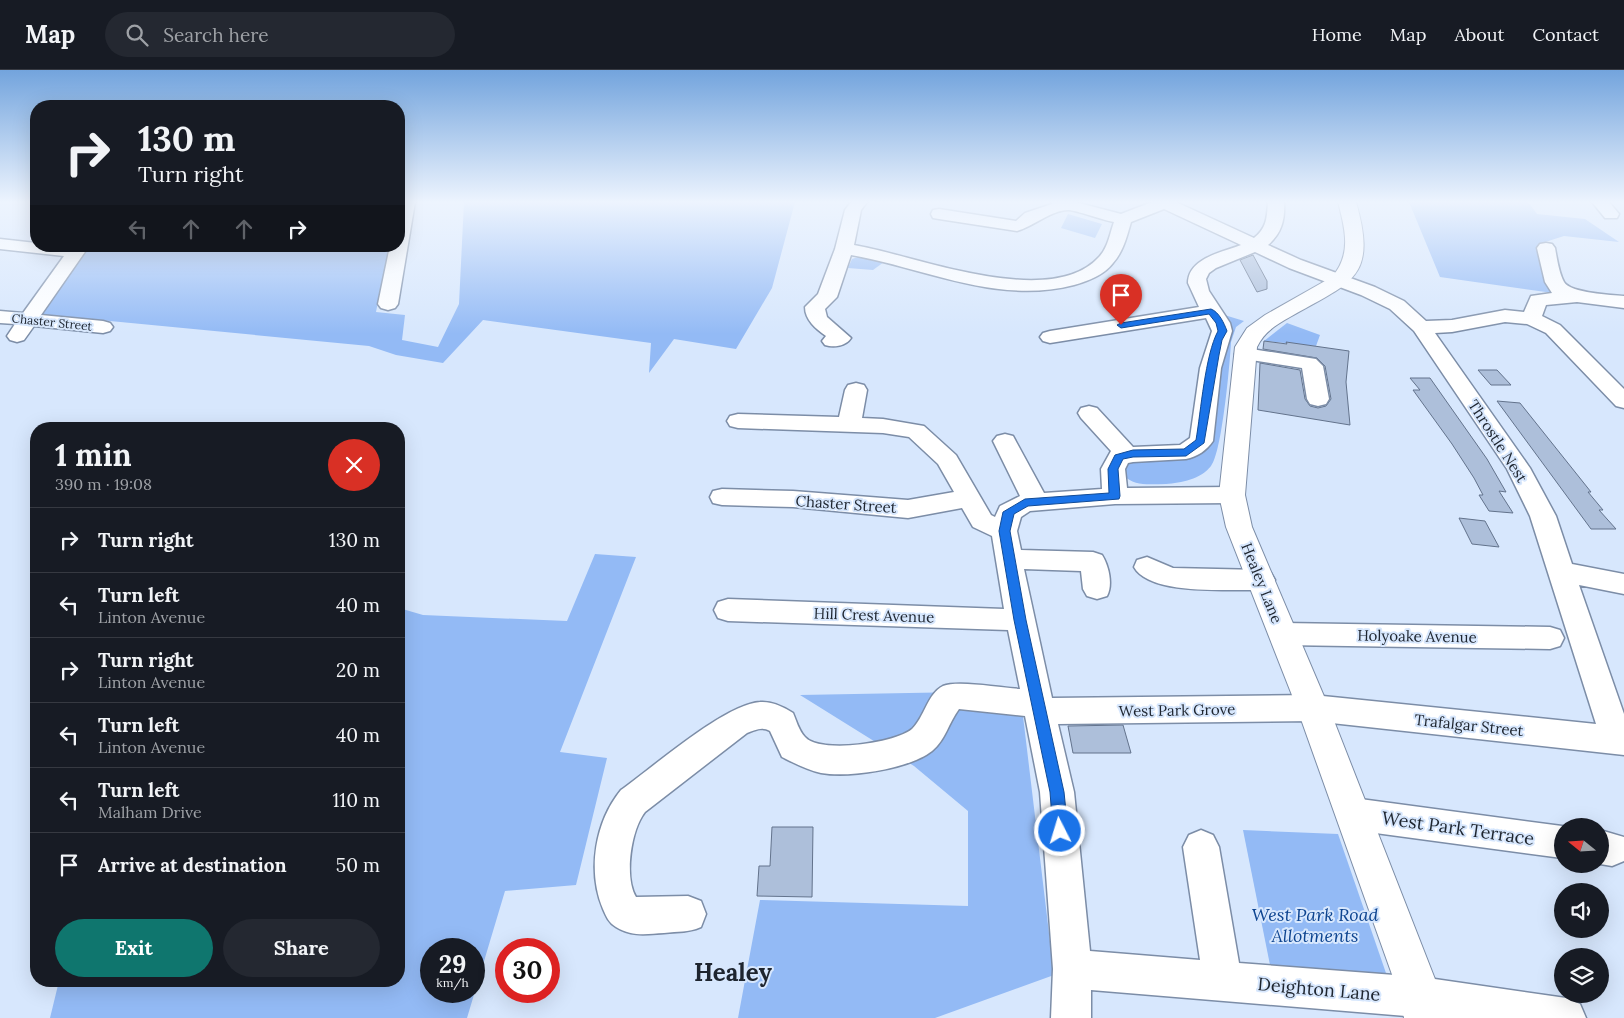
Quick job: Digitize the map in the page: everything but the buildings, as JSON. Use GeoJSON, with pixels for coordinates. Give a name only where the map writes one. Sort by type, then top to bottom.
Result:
{"type":"FeatureCollection","features":[{"type":"Feature","properties":{"kind":"main road","name":"Healey Lane"},"geometry":{"type":"LineString","coordinates":[[1354,246],[1354,260],[1347,274],[1339,281],[1272,319],[1254,332],[1250,340],[1245,354],[1232,495],[1239,527],[1313,708],[1423,1008]]}},
{"type":"Feature","properties":{"kind":"street"},"geometry":{"type":"LineString","coordinates":[[832,342],[841,338],[817,319],[814,313],[815,307],[827,297],[844,249],[866,252],[976,282],[1016,287],[1054,284],[1081,276],[1106,262],[1114,246]]}},
{"type":"Feature","properties":{"kind":"street"},"geometry":{"type":"LineString","coordinates":[[1115,496],[1113,469],[1118,457],[1186,452],[1201,441],[1214,355],[1222,331],[1220,323],[1198,287],[1197,279],[1200,272],[1212,263],[1255,246]]}},
{"type":"Feature","properties":{"kind":"street","name":"Throstle Nest"},"geometry":{"type":"LineString","coordinates":[[1257,246],[1295,264],[1397,304],[1421,327],[1518,468],[1543,516],[1560,571],[1620,741]]}},
{"type":"Feature","properties":{"kind":"street"},"geometry":{"type":"LineString","coordinates":[[1546,248],[1557,286],[1560,290],[1576,296]]}},
{"type":"Feature","properties":{"kind":"street"},"geometry":{"type":"LineString","coordinates":[[22,328],[75,252]]}},
{"type":"Feature","properties":{"kind":"street"},"geometry":{"type":"LineString","coordinates":[[388,304],[398,252]]}},
{"type":"Feature","properties":{"kind":"street"},"geometry":{"type":"LineString","coordinates":[[1531,318],[1538,300],[1576,296],[1624,302]]}},
{"type":"Feature","properties":{"kind":"street"},"geometry":{"type":"LineString","coordinates":[[1050,336],[1211,311]]}},
{"type":"Feature","properties":{"kind":"street"},"geometry":{"type":"LineString","coordinates":[[1421,327],[1452,326],[1505,316],[1531,318],[1553,330],[1624,400]]}},
{"type":"Feature","properties":{"kind":"street","name":"Chaster Street"},"geometry":{"type":"LineString","coordinates":[[0,317],[22,328],[103,327]]}},
{"type":"Feature","properties":{"kind":"street"},"geometry":{"type":"LineString","coordinates":[[1245,354],[1309,363],[1312,366],[1318,399]]}},
{"type":"Feature","properties":{"kind":"street"},"geometry":{"type":"LineString","coordinates":[[849,425],[856,390]]}},
{"type":"Feature","properties":{"kind":"street"},"geometry":{"type":"LineString","coordinates":[[1089,413],[1127,455]]}},
{"type":"Feature","properties":{"kind":"street"},"geometry":{"type":"LineString","coordinates":[[738,421],[884,426],[916,431],[948,460],[982,520],[1004,531]]}},
{"type":"Feature","properties":{"kind":"street"},"geometry":{"type":"LineString","coordinates":[[1001,442],[1036,502]]}},
{"type":"Feature","properties":{"kind":"street"},"geometry":{"type":"LineString","coordinates":[[1071,1018],[1072,969],[1057,792],[1020,620],[1004,531],[1009,512],[1025,503],[1036,502],[1115,496],[1232,495]]}},
{"type":"Feature","properties":{"kind":"street","name":"Chaster Street"},"geometry":{"type":"LineString","coordinates":[[722,497],[908,508],[969,498]]}},
{"type":"Feature","properties":{"kind":"street"},"geometry":{"type":"LineString","coordinates":[[1009,559],[1093,562],[1097,589]]}},
{"type":"Feature","properties":{"kind":"street"},"geometry":{"type":"LineString","coordinates":[[1147,567],[1169,578],[1261,580]]}},
{"type":"Feature","properties":{"kind":"street"},"geometry":{"type":"LineString","coordinates":[[1560,571],[1624,584]]}},
{"type":"Feature","properties":{"kind":"street","name":"Hill Crest Avenue"},"geometry":{"type":"LineString","coordinates":[[728,610],[1020,620]]}},
{"type":"Feature","properties":{"kind":"street","name":"Holyoake Avenue"},"geometry":{"type":"LineString","coordinates":[[1283,634],[1550,638]]}},
{"type":"Feature","properties":{"kind":"street","name":"West Park Grove"},"geometry":{"type":"LineString","coordinates":[[688,914],[666,913],[643,917],[631,916],[622,911],[616,901],[613,874],[616,838],[625,810],[633,801],[736,723],[760,715],[773,717],[782,722],[793,747],[823,759],[843,760],[909,749],[928,734],[946,702],[952,696],[965,696],[1039,708],[1313,708]]}},
{"type":"Feature","properties":{"kind":"street","name":"Trafalgar Street"},"geometry":{"type":"LineString","coordinates":[[1313,708],[1620,741]]}},
{"type":"Feature","properties":{"kind":"street","name":"West Park Terrace"},"geometry":{"type":"LineString","coordinates":[[1353,814],[1554,841]]}},
{"type":"Feature","properties":{"kind":"street"},"geometry":{"type":"LineString","coordinates":[[1201,847],[1223,981]]}},
{"type":"Feature","properties":{"kind":"street","name":"Deighton Lane"},"geometry":{"type":"LineString","coordinates":[[1072,969],[1223,981],[1423,1008],[1566,1018]]}},
{"type":"Feature","properties":{"kind":"green space"},"geometry":{"type":"Polygon","coordinates":[[[462,246],[783,246],[772,288],[736,349],[674,339],[649,373],[651,343],[483,320],[443,363],[396,355],[369,346],[37,314],[80,252],[388,252],[376,312],[405,315],[402,340],[438,347],[459,304],[462,246]]]}},
{"type":"Feature","properties":{"kind":"green space"},"geometry":{"type":"Polygon","coordinates":[[[1427,246],[1540,246],[1553,293],[1440,277],[1427,246]]]}},
{"type":"Feature","properties":{"kind":"green space"},"geometry":{"type":"Polygon","coordinates":[[[861,256],[884,262],[873,270],[848,268],[852,259],[861,256]]]}},
{"type":"Feature","properties":{"kind":"green space"},"geometry":{"type":"Polygon","coordinates":[[[1218,313],[1244,321],[1236,327],[1231,342],[1222,427],[1219,444],[1211,466],[1202,474],[1178,483],[1149,484],[1138,483],[1128,479],[1123,475],[1124,464],[1128,461],[1175,459],[1215,428],[1221,366],[1218,313]]]}},
{"type":"Feature","properties":{"kind":"green space"},"geometry":{"type":"Polygon","coordinates":[[[1287,323],[1320,335],[1316,346],[1264,341],[1287,323]]]}},
{"type":"Feature","properties":{"kind":"green space"},"geometry":{"type":"Polygon","coordinates":[[[595,554],[636,557],[560,752],[607,758],[576,885],[505,891],[485,958],[485,938],[420,938],[420,1003],[471,1003],[467,1018],[50,1018],[58,987],[405,987],[405,610],[423,615],[567,621],[595,554]]]}},
{"type":"Feature","properties":{"kind":"green space"},"geometry":{"type":"Polygon","coordinates":[[[1020,691],[1054,975],[935,1018],[738,1018],[760,900],[968,906],[968,811],[914,766],[800,695],[1020,691]]]}},
{"type":"Feature","properties":{"kind":"green space","name":"West Park Road Allotments"},"geometry":{"type":"Polygon","coordinates":[[[1243,830],[1338,834],[1387,976],[1272,975],[1243,830]]]}},
{"type":"Feature","properties":{"kind":"district","name":"Healey"},"geometry":{"type":"Point","coordinates":[733,972]}},
{"type":"Feature","properties":{"kind":"route"},"geometry":{"type":"LineString","coordinates":[[1060,831],[1057,792],[1020,620],[1004,531],[1009,512],[1025,503],[1115,496],[1113,469],[1118,457],[1133,454],[1186,452],[1201,441],[1214,355],[1222,331],[1220,323],[1211,311],[1121,325]]}}]}
